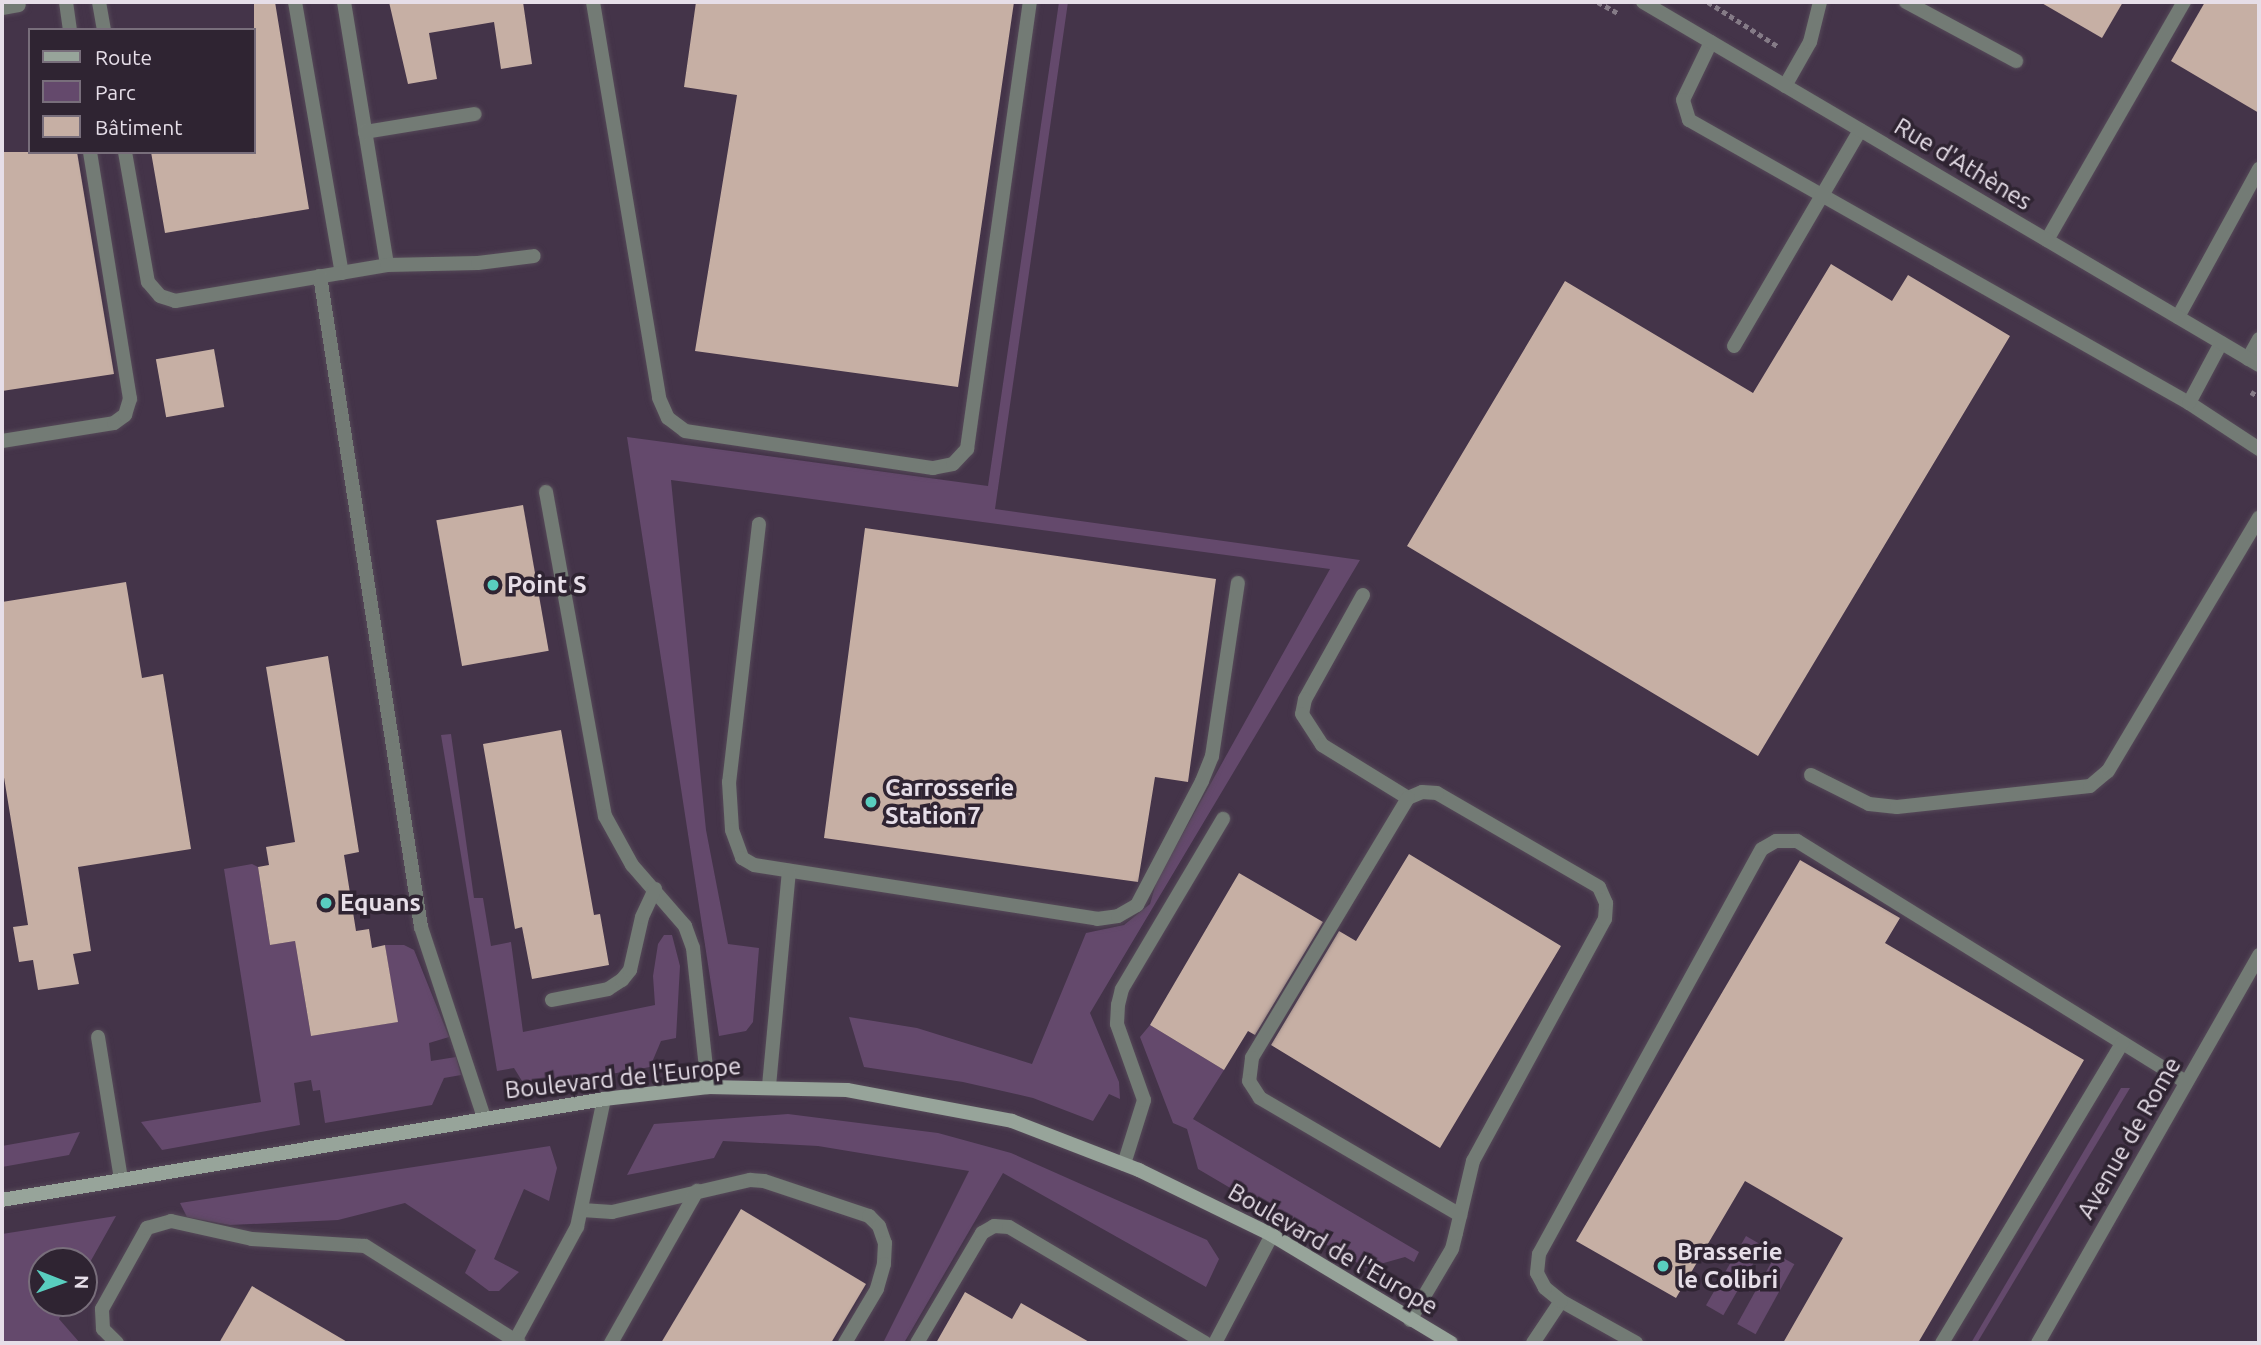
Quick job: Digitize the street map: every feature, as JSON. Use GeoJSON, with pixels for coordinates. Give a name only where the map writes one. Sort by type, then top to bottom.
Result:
{"type":"FeatureCollection","features":[{"type":"Feature","properties":{"kind":"street"},"geometry":{"type":"LineString","coordinates":[[66,2],[70,28]]}},
{"type":"Feature","properties":{"kind":"street"},"geometry":{"type":"LineString","coordinates":[[99,2],[104,28]]}},
{"type":"Feature","properties":{"kind":"street"},"geometry":{"type":"LineString","coordinates":[[295,2],[342,272]]}},
{"type":"Feature","properties":{"kind":"street"},"geometry":{"type":"LineString","coordinates":[[344,2],[387,265]]}},
{"type":"Feature","properties":{"kind":"street"},"geometry":{"type":"LineString","coordinates":[[593,2],[659,398],[668,418],[685,431],[933,468],[953,464],[967,449],[1030,2]]}},
{"type":"Feature","properties":{"kind":"street","name":"Rue d'Athènes"},"geometry":{"type":"LineString","coordinates":[[1643,2],[2253,362]]}},
{"type":"Feature","properties":{"kind":"street"},"geometry":{"type":"LineString","coordinates":[[1785,86],[1810,42],[1820,2]]}},
{"type":"Feature","properties":{"kind":"street"},"geometry":{"type":"LineString","coordinates":[[1906,2],[2016,61]]}},
{"type":"Feature","properties":{"kind":"street"},"geometry":{"type":"LineString","coordinates":[[2047,240],[2184,2]]}},
{"type":"Feature","properties":{"kind":"street"},"geometry":{"type":"LineString","coordinates":[[2,8],[19,5]]}},
{"type":"Feature","properties":{"kind":"street"},"geometry":{"type":"LineString","coordinates":[[1711,42],[1683,100],[1689,120],[2189,403],[2259,449]]}},
{"type":"Feature","properties":{"kind":"street"},"geometry":{"type":"LineString","coordinates":[[365,132],[475,114]]}},
{"type":"Feature","properties":{"kind":"street"},"geometry":{"type":"LineString","coordinates":[[1734,346],[1860,130]]}},
{"type":"Feature","properties":{"kind":"street"},"geometry":{"type":"LineString","coordinates":[[2,441],[114,423],[125,415],[131,399],[90,154]]}},
{"type":"Feature","properties":{"kind":"street"},"geometry":{"type":"LineString","coordinates":[[125,154],[148,282],[160,296],[175,301],[387,265],[478,263],[534,256]]}},
{"type":"Feature","properties":{"kind":"street"},"geometry":{"type":"LineString","coordinates":[[2178,317],[2259,169]]}},
{"type":"Feature","properties":{"kind":"street"},"geometry":{"type":"LineString","coordinates":[[320,276],[421,927],[484,1117]]}},
{"type":"Feature","properties":{"kind":"street"},"geometry":{"type":"LineString","coordinates":[[2253,362],[2259,340]]}},
{"type":"Feature","properties":{"kind":"street"},"geometry":{"type":"LineString","coordinates":[[2189,403],[2221,343]]}},
{"type":"Feature","properties":{"kind":"street"},"geometry":{"type":"LineString","coordinates":[[546,492],[606,816],[632,865],[685,926],[693,948],[708,1087]]}},
{"type":"Feature","properties":{"kind":"street"},"geometry":{"type":"LineString","coordinates":[[1811,775],[1869,804],[1897,807],[2090,786],[2108,771],[2259,518]]}},
{"type":"Feature","properties":{"kind":"street"},"geometry":{"type":"LineString","coordinates":[[759,524],[731,749],[732,830],[741,858],[754,865],[789,871],[1097,919],[1118,916],[1137,905],[1212,756],[1238,583]]}},
{"type":"Feature","properties":{"kind":"street"},"geometry":{"type":"LineString","coordinates":[[1363,596],[1305,699],[1302,714],[1322,744],[1408,798]]}},
{"type":"Feature","properties":{"kind":"street"},"geometry":{"type":"LineString","coordinates":[[1410,1320],[1452,1249],[1473,1161],[1605,919],[1606,902],[1599,887],[1437,793],[1422,792],[1408,798],[1252,1058],[1249,1081],[1261,1098],[1460,1215]]}},
{"type":"Feature","properties":{"kind":"street"},"geometry":{"type":"LineString","coordinates":[[1125,1164],[1144,1100],[1116,1024],[1122,989],[1223,819]]}},
{"type":"Feature","properties":{"kind":"street"},"geometry":{"type":"LineString","coordinates":[[1636,1343],[1561,1301],[1545,1288],[1537,1273],[1539,1254],[1762,849],[1776,841],[1797,841],[2186,1082]]}},
{"type":"Feature","properties":{"kind":"street"},"geometry":{"type":"LineString","coordinates":[[769,1086],[789,871]]}},
{"type":"Feature","properties":{"kind":"street"},"geometry":{"type":"LineString","coordinates":[[552,1000],[608,989],[622,980],[630,970],[642,917],[655,889]]}},
{"type":"Feature","properties":{"kind":"street","name":"Avenue de Rome"},"geometry":{"type":"LineString","coordinates":[[2038,1343],[2259,955]]}},
{"type":"Feature","properties":{"kind":"street"},"geometry":{"type":"LineString","coordinates":[[98,1037],[121,1179]]}},
{"type":"Feature","properties":{"kind":"street"},"geometry":{"type":"LineString","coordinates":[[1942,1343],[2122,1043]]}},
{"type":"Feature","properties":{"kind":"street","name":"Boulevard de l'Europe"},"geometry":{"type":"LineString","coordinates":[[2,1200],[484,1117],[604,1099],[708,1087],[769,1086],[847,1090],[1012,1121],[1125,1164],[1272,1235],[1451,1343]]}},
{"type":"Feature","properties":{"kind":"street"},"geometry":{"type":"LineString","coordinates":[[117,1343],[103,1329],[102,1309],[147,1228],[171,1221],[252,1239],[365,1246],[517,1342],[582,1210],[604,1099]]}},
{"type":"Feature","properties":{"kind":"street"},"geometry":{"type":"LineString","coordinates":[[582,1210],[611,1212],[697,1191],[764,1181],[869,1216],[879,1226],[885,1243],[884,1264],[877,1289],[845,1343]]}},
{"type":"Feature","properties":{"kind":"street"},"geometry":{"type":"LineString","coordinates":[[611,1343],[697,1191]]}},
{"type":"Feature","properties":{"kind":"street"},"geometry":{"type":"LineString","coordinates":[[917,1343],[982,1233],[994,1226],[1009,1227],[1205,1343]]}},
{"type":"Feature","properties":{"kind":"street"},"geometry":{"type":"LineString","coordinates":[[1214,1343],[1272,1235]]}},
{"type":"Feature","properties":{"kind":"street"},"geometry":{"type":"LineString","coordinates":[[1533,1343],[1561,1301]]}},
{"type":"Feature","properties":{"kind":"shaded area"},"geometry":{"type":"Polygon","coordinates":[[[2,2],[2259,2],[2259,1343],[2,1343],[2,2]]]}},
{"type":"Feature","properties":{"kind":"green space"},"geometry":{"type":"Polygon","coordinates":[[[1059,2],[1068,2],[995,509],[1360,560],[1090,1013],[1119,1082],[1120,1099],[1109,1094],[1093,1121],[1033,1098],[963,1082],[864,1067],[849,1017],[917,1028],[1032,1064],[1086,933],[1124,925],[1150,904],[1157,880],[1330,569],[671,480],[706,830],[728,944],[759,948],[753,1022],[746,1031],[719,1036],[627,437],[988,486],[1059,2]]]}},
{"type":"Feature","properties":{"kind":"green space"},"geometry":{"type":"Polygon","coordinates":[[[451,734],[474,898],[483,898],[491,946],[511,942],[523,1032],[655,1005],[653,976],[658,944],[664,935],[672,935],[680,966],[676,1038],[661,1041],[650,1067],[527,1089],[514,1068],[497,1071],[441,735],[451,734]]]}},
{"type":"Feature","properties":{"kind":"green space"},"geometry":{"type":"Polygon","coordinates":[[[252,864],[258,867],[270,945],[295,941],[311,1036],[397,1022],[385,945],[404,945],[414,950],[449,1037],[429,1043],[431,1061],[456,1057],[461,1075],[444,1078],[432,1105],[325,1123],[320,1090],[313,1091],[311,1080],[294,1083],[300,1125],[162,1150],[141,1122],[261,1102],[224,869],[252,864]]]}},
{"type":"Feature","properties":{"kind":"green space"},"geometry":{"type":"Polygon","coordinates":[[[1150,1025],[1224,1070],[1193,1119],[1419,1252],[1414,1262],[1405,1257],[1366,1268],[1198,1169],[1187,1129],[1173,1123],[1140,1037],[1150,1025]]]}},
{"type":"Feature","properties":{"kind":"green space"},"geometry":{"type":"Polygon","coordinates":[[[2121,1088],[2130,1088],[1977,1343],[1971,1343],[2121,1088]]]}},
{"type":"Feature","properties":{"kind":"green space"},"geometry":{"type":"Polygon","coordinates":[[[788,1114],[938,1133],[1011,1153],[1207,1240],[1219,1259],[1206,1287],[1003,1173],[904,1343],[883,1343],[969,1171],[818,1146],[723,1141],[714,1158],[627,1175],[654,1124],[788,1114]]]}},
{"type":"Feature","properties":{"kind":"green space"},"geometry":{"type":"Polygon","coordinates":[[[80,1132],[69,1155],[2,1167],[2,1146],[80,1132]]]}},
{"type":"Feature","properties":{"kind":"green space"},"geometry":{"type":"Polygon","coordinates":[[[550,1146],[557,1168],[549,1201],[524,1189],[494,1259],[519,1272],[499,1291],[489,1291],[465,1273],[476,1250],[405,1203],[338,1220],[230,1225],[187,1217],[180,1203],[550,1146]]]}},
{"type":"Feature","properties":{"kind":"green space"},"geometry":{"type":"Polygon","coordinates":[[[116,1216],[98,1248],[28,1247],[28,1317],[60,1317],[80,1343],[2,1343],[2,1234],[116,1216]]]}},
{"type":"Feature","properties":{"kind":"green space"},"geometry":{"type":"Polygon","coordinates":[[[1746,1236],[1763,1246],[1723,1315],[1706,1305],[1746,1236]]]}},
{"type":"Feature","properties":{"kind":"green space"},"geometry":{"type":"Polygon","coordinates":[[[1776,1254],[1794,1264],[1756,1334],[1737,1324],[1776,1254]]]}},
{"type":"Feature","properties":{"kind":"building"},"geometry":{"type":"Polygon","coordinates":[[[254,2],[275,2],[309,209],[165,233],[151,154],[256,154],[254,2]]]}},
{"type":"Feature","properties":{"kind":"building"},"geometry":{"type":"Polygon","coordinates":[[[389,2],[523,2],[532,64],[501,69],[494,22],[429,33],[437,79],[408,84],[389,2]]]}},
{"type":"Feature","properties":{"kind":"building"},"geometry":{"type":"Polygon","coordinates":[[[696,2],[1014,2],[958,387],[695,351],[737,95],[684,87],[696,2]]]}},
{"type":"Feature","properties":{"kind":"building"},"geometry":{"type":"Polygon","coordinates":[[[2040,2],[2123,2],[2102,38],[2040,2]]]}},
{"type":"Feature","properties":{"kind":"building"},"geometry":{"type":"Polygon","coordinates":[[[2205,2],[2259,2],[2259,113],[2171,61],[2205,2]]]}},
{"type":"Feature","properties":{"kind":"building"},"geometry":{"type":"Polygon","coordinates":[[[2,152],[77,154],[114,374],[2,391],[2,152]]]}},
{"type":"Feature","properties":{"kind":"building"},"geometry":{"type":"Polygon","coordinates":[[[1831,264],[1892,301],[1908,275],[2010,336],[1758,756],[1407,546],[1565,281],[1753,393],[1831,264]]]}},
{"type":"Feature","properties":{"kind":"building"},"geometry":{"type":"Polygon","coordinates":[[[214,349],[224,407],[166,417],[156,359],[214,349]]]}},
{"type":"Feature","properties":{"kind":"building"},"geometry":{"type":"Polygon","coordinates":[[[523,505],[549,651],[462,666],[436,520],[523,505]]]}},
{"type":"Feature","properties":{"kind":"building"},"geometry":{"type":"Polygon","coordinates":[[[865,528],[1216,579],[1188,782],[1155,777],[1138,882],[824,838],[865,528]]]}},
{"type":"Feature","properties":{"kind":"building"},"geometry":{"type":"Polygon","coordinates":[[[126,582],[142,678],[163,674],[191,849],[78,867],[91,951],[73,954],[79,984],[38,990],[33,960],[19,962],[13,927],[28,925],[2,765],[2,602],[126,582]]]}},
{"type":"Feature","properties":{"kind":"building"},"geometry":{"type":"Polygon","coordinates":[[[328,656],[359,852],[344,855],[356,931],[369,929],[372,948],[385,945],[398,1022],[311,1036],[295,941],[270,945],[258,867],[269,865],[266,847],[295,842],[266,667],[328,656]]]}},
{"type":"Feature","properties":{"kind":"building"},"geometry":{"type":"Polygon","coordinates":[[[561,730],[594,915],[600,914],[609,965],[532,979],[522,927],[515,929],[483,744],[561,730]]]}},
{"type":"Feature","properties":{"kind":"building"},"geometry":{"type":"Polygon","coordinates":[[[1409,854],[1561,946],[1440,1148],[1271,1045],[1339,931],[1356,941],[1409,854]]]}},
{"type":"Feature","properties":{"kind":"building"},"geometry":{"type":"Polygon","coordinates":[[[1800,860],[1900,918],[1885,943],[2084,1060],[1918,1343],[1783,1343],[1843,1238],[1745,1181],[1676,1298],[1576,1241],[1800,860]]]}},
{"type":"Feature","properties":{"kind":"building"},"geometry":{"type":"Polygon","coordinates":[[[1239,873],[1323,922],[1255,1035],[1248,1031],[1224,1070],[1150,1025],[1239,873]]]}},
{"type":"Feature","properties":{"kind":"building"},"geometry":{"type":"Polygon","coordinates":[[[741,1209],[866,1284],[831,1343],[661,1343],[741,1209]]]}},
{"type":"Feature","properties":{"kind":"building"},"geometry":{"type":"Polygon","coordinates":[[[252,1286],[349,1343],[219,1343],[252,1286]]]}},
{"type":"Feature","properties":{"kind":"building"},"geometry":{"type":"Polygon","coordinates":[[[965,1292],[1012,1319],[1021,1303],[1091,1343],[936,1343],[965,1292]]]}},
{"type":"Feature","properties":{"kind":"place","name":"Point S"},"geometry":{"type":"Point","coordinates":[493,585]}},
{"type":"Feature","properties":{"kind":"place","name":"Carrosserie Station7"},"geometry":{"type":"Point","coordinates":[871,802]}},
{"type":"Feature","properties":{"kind":"place","name":"Equans"},"geometry":{"type":"Point","coordinates":[326,903]}},
{"type":"Feature","properties":{"kind":"place","name":"Brasserie le Colibri"},"geometry":{"type":"Point","coordinates":[1663,1266]}}]}
